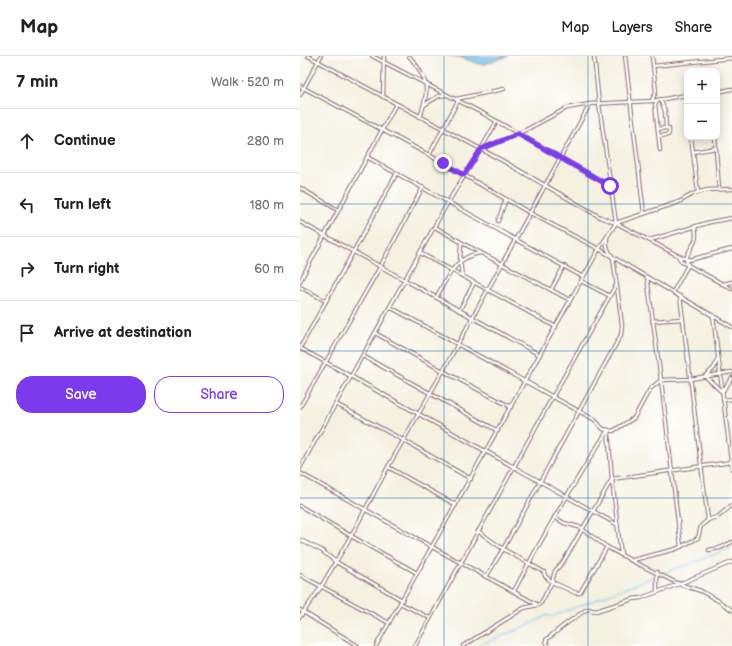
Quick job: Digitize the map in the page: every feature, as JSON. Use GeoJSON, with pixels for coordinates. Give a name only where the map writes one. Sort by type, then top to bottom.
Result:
{"type":"FeatureCollection","features":[{"type":"Feature","properties":{"kind":"street"},"geometry":{"type":"LineString","coordinates":[[308,56],[443,128],[600,217],[616,223],[677,255],[689,260],[732,249]]}},
{"type":"Feature","properties":{"kind":"street"},"geometry":{"type":"LineString","coordinates":[[300,95],[321,56]]}},
{"type":"Feature","properties":{"kind":"street"},"geometry":{"type":"LineString","coordinates":[[372,56],[497,121],[610,186]]}},
{"type":"Feature","properties":{"kind":"street"},"geometry":{"type":"LineString","coordinates":[[384,56],[384,97]]}},
{"type":"Feature","properties":{"kind":"street"},"geometry":{"type":"LineString","coordinates":[[410,56],[416,64],[426,88],[420,116]]}},
{"type":"Feature","properties":{"kind":"street"},"geometry":{"type":"LineString","coordinates":[[594,56],[599,104],[616,223]]}},
{"type":"Feature","properties":{"kind":"street"},"geometry":{"type":"LineString","coordinates":[[625,56],[644,214]]}},
{"type":"Feature","properties":{"kind":"street"},"geometry":{"type":"LineString","coordinates":[[652,56],[656,92],[652,100]]}},
{"type":"Feature","properties":{"kind":"street"},"geometry":{"type":"LineString","coordinates":[[696,56],[697,60]]}},
{"type":"Feature","properties":{"kind":"street"},"geometry":{"type":"LineString","coordinates":[[653,66],[697,60],[732,58]]}},
{"type":"Feature","properties":{"kind":"street"},"geometry":{"type":"LineString","coordinates":[[300,86],[429,155],[530,213],[599,249],[732,327]]}},
{"type":"Feature","properties":{"kind":"street"},"geometry":{"type":"LineString","coordinates":[[457,100],[504,89]]}},
{"type":"Feature","properties":{"kind":"street"},"geometry":{"type":"LineString","coordinates":[[720,91],[732,89]]}},
{"type":"Feature","properties":{"kind":"street"},"geometry":{"type":"LineString","coordinates":[[423,106],[439,96],[446,95]]}},
{"type":"Feature","properties":{"kind":"street"},"geometry":{"type":"LineString","coordinates":[[481,149],[518,134],[567,108],[590,104],[631,102],[684,95]]}},
{"type":"Feature","properties":{"kind":"street"},"geometry":{"type":"LineString","coordinates":[[659,99],[665,111],[666,128],[669,130],[668,135],[659,136]]}},
{"type":"Feature","properties":{"kind":"street"},"geometry":{"type":"LineString","coordinates":[[659,99],[655,104],[660,150]]}},
{"type":"Feature","properties":{"kind":"street"},"geometry":{"type":"LineString","coordinates":[[429,155],[457,100]]}},
{"type":"Feature","properties":{"kind":"street"},"geometry":{"type":"LineString","coordinates":[[300,281],[396,104]]}},
{"type":"Feature","properties":{"kind":"street"},"geometry":{"type":"LineString","coordinates":[[300,617],[321,587],[351,536],[590,104]]}},
{"type":"Feature","properties":{"kind":"street"},"geometry":{"type":"LineString","coordinates":[[300,468],[448,202],[497,121]]}},
{"type":"Feature","properties":{"kind":"street"},"geometry":{"type":"LineString","coordinates":[[658,129],[666,128]]}},
{"type":"Feature","properties":{"kind":"street"},"geometry":{"type":"LineString","coordinates":[[691,140],[698,192]]}},
{"type":"Feature","properties":{"kind":"street"},"geometry":{"type":"LineString","coordinates":[[715,140],[719,189]]}},
{"type":"Feature","properties":{"kind":"street"},"geometry":{"type":"LineString","coordinates":[[693,152],[716,148]]}},
{"type":"Feature","properties":{"kind":"street"},"geometry":{"type":"LineString","coordinates":[[367,157],[583,277]]}},
{"type":"Feature","properties":{"kind":"street"},"geometry":{"type":"LineString","coordinates":[[397,173],[300,348],[618,526]]}},
{"type":"Feature","properties":{"kind":"street"},"geometry":{"type":"LineString","coordinates":[[300,407],[423,187]]}},
{"type":"Feature","properties":{"kind":"street"},"geometry":{"type":"LineString","coordinates":[[300,188],[338,210]]}},
{"type":"Feature","properties":{"kind":"street"},"geometry":{"type":"LineString","coordinates":[[376,646],[498,431],[583,277],[616,223],[679,202],[698,192],[732,189]]}},
{"type":"Feature","properties":{"kind":"street"},"geometry":{"type":"LineString","coordinates":[[498,221],[506,199]]}},
{"type":"Feature","properties":{"kind":"street"},"geometry":{"type":"LineString","coordinates":[[650,240],[732,218]]}},
{"type":"Feature","properties":{"kind":"street"},"geometry":{"type":"LineString","coordinates":[[300,222],[540,355]]}},
{"type":"Feature","properties":{"kind":"street"},"geometry":{"type":"LineString","coordinates":[[434,227],[461,243],[570,300]]}},
{"type":"Feature","properties":{"kind":"street"},"geometry":{"type":"LineString","coordinates":[[673,292],[688,265],[686,259],[696,242],[697,235],[695,227]]}},
{"type":"Feature","properties":{"kind":"street"},"geometry":{"type":"LineString","coordinates":[[486,577],[503,549],[621,335],[622,325],[613,257],[608,251],[606,245],[608,235]]}},
{"type":"Feature","properties":{"kind":"street"},"geometry":{"type":"LineString","coordinates":[[461,243],[460,261],[463,277]]}},
{"type":"Feature","properties":{"kind":"street"},"geometry":{"type":"LineString","coordinates":[[420,253],[556,327]]}},
{"type":"Feature","properties":{"kind":"street"},"geometry":{"type":"LineString","coordinates":[[436,298],[452,271],[460,261],[472,254],[481,253]]}},
{"type":"Feature","properties":{"kind":"street"},"geometry":{"type":"LineString","coordinates":[[677,255],[682,262],[732,289]]}},
{"type":"Feature","properties":{"kind":"street"},"geometry":{"type":"LineString","coordinates":[[551,290],[564,266]]}},
{"type":"Feature","properties":{"kind":"street"},"geometry":{"type":"LineString","coordinates":[[647,277],[681,547]]}},
{"type":"Feature","properties":{"kind":"street"},"geometry":{"type":"LineString","coordinates":[[581,281],[610,296]]}},
{"type":"Feature","properties":{"kind":"street"},"geometry":{"type":"LineString","coordinates":[[723,284],[732,282]]}},
{"type":"Feature","properties":{"kind":"street"},"geometry":{"type":"LineString","coordinates":[[459,311],[474,283]]}},
{"type":"Feature","properties":{"kind":"street"},"geometry":{"type":"LineString","coordinates":[[415,646],[460,562],[616,285]]}},
{"type":"Feature","properties":{"kind":"street"},"geometry":{"type":"LineString","coordinates":[[300,287],[326,300]]}},
{"type":"Feature","properties":{"kind":"street"},"geometry":{"type":"LineString","coordinates":[[680,296],[708,520]]}},
{"type":"Feature","properties":{"kind":"street"},"geometry":{"type":"LineString","coordinates":[[390,307],[595,420],[603,429],[614,431],[634,418],[650,389],[661,380],[690,379],[732,372]]}},
{"type":"Feature","properties":{"kind":"street"},"geometry":{"type":"LineString","coordinates":[[713,315],[732,470]]}},
{"type":"Feature","properties":{"kind":"street"},"geometry":{"type":"LineString","coordinates":[[652,321],[682,319]]}},
{"type":"Feature","properties":{"kind":"street"},"geometry":{"type":"LineString","coordinates":[[375,333],[442,371],[511,407]]}},
{"type":"Feature","properties":{"kind":"street"},"geometry":{"type":"LineString","coordinates":[[363,356],[498,431]]}},
{"type":"Feature","properties":{"kind":"street"},"geometry":{"type":"LineString","coordinates":[[705,376],[714,368],[718,358]]}},
{"type":"Feature","properties":{"kind":"street"},"geometry":{"type":"LineString","coordinates":[[705,376],[722,392]]}},
{"type":"Feature","properties":{"kind":"street"},"geometry":{"type":"LineString","coordinates":[[722,392],[732,378]]}},
{"type":"Feature","properties":{"kind":"street"},"geometry":{"type":"LineString","coordinates":[[723,400],[732,399]]}},
{"type":"Feature","properties":{"kind":"street"},"geometry":{"type":"LineString","coordinates":[[336,404],[471,479]]}},
{"type":"Feature","properties":{"kind":"street"},"geometry":{"type":"LineString","coordinates":[[608,429],[621,555]]}},
{"type":"Feature","properties":{"kind":"street"},"geometry":{"type":"LineString","coordinates":[[514,591],[566,496],[608,429]]}},
{"type":"Feature","properties":{"kind":"street"},"geometry":{"type":"LineString","coordinates":[[612,479],[732,462]]}},
{"type":"Feature","properties":{"kind":"street"},"geometry":{"type":"LineString","coordinates":[[388,467],[456,505]]}},
{"type":"Feature","properties":{"kind":"street"},"geometry":{"type":"LineString","coordinates":[[300,473],[538,605]]}},
{"type":"Feature","properties":{"kind":"street"},"geometry":{"type":"LineString","coordinates":[[463,646],[518,611],[541,603],[552,582],[555,571],[563,562],[612,479]]}},
{"type":"Feature","properties":{"kind":"street"},"geometry":{"type":"LineString","coordinates":[[632,561],[676,549],[698,538],[701,526],[708,520],[719,516],[732,505]]}},
{"type":"Feature","properties":{"kind":"street"},"geometry":{"type":"LineString","coordinates":[[300,506],[417,573]]}},
{"type":"Feature","properties":{"kind":"street"},"geometry":{"type":"LineString","coordinates":[[554,517],[564,523],[583,529],[591,537],[632,561],[679,584],[701,591],[718,600],[732,610]]}},
{"type":"Feature","properties":{"kind":"street"},"geometry":{"type":"LineString","coordinates":[[478,531],[503,549],[544,572],[545,576],[552,582],[576,594],[580,593],[607,547]]}},
{"type":"Feature","properties":{"kind":"street"},"geometry":{"type":"LineString","coordinates":[[300,540],[321,550],[336,562],[402,600]]}},
{"type":"Feature","properties":{"kind":"street"},"geometry":{"type":"LineString","coordinates":[[709,550],[720,548],[732,542]]}},
{"type":"Feature","properties":{"kind":"street"},"geometry":{"type":"LineString","coordinates":[[548,646],[546,640],[562,626],[587,609],[596,611],[657,592],[732,562]]}},
{"type":"Feature","properties":{"kind":"street"},"geometry":{"type":"LineString","coordinates":[[657,572],[657,592]]}},
{"type":"Feature","properties":{"kind":"street"},"geometry":{"type":"LineString","coordinates":[[300,575],[389,623]]}},
{"type":"Feature","properties":{"kind":"street"},"geometry":{"type":"LineString","coordinates":[[400,603],[430,618]]}},
{"type":"Feature","properties":{"kind":"street"},"geometry":{"type":"LineString","coordinates":[[300,610],[358,646]]}},
{"type":"Feature","properties":{"kind":"water"},"geometry":{"type":"Polygon","coordinates":[[[449,56],[508,56],[485,64],[479,64],[460,57],[449,56]]]}},
{"type":"Feature","properties":{"kind":"waterway"},"geometry":{"type":"LineString","coordinates":[[661,574],[732,548]]}},
{"type":"Feature","properties":{"kind":"waterway"},"geometry":{"type":"LineString","coordinates":[[477,646],[524,627],[548,615],[551,617],[656,576]]}},
{"type":"Feature","properties":{"kind":"route"},"geometry":{"type":"LineString","coordinates":[[443,163],[464,175],[481,149],[518,134],[610,186]]}}]}
